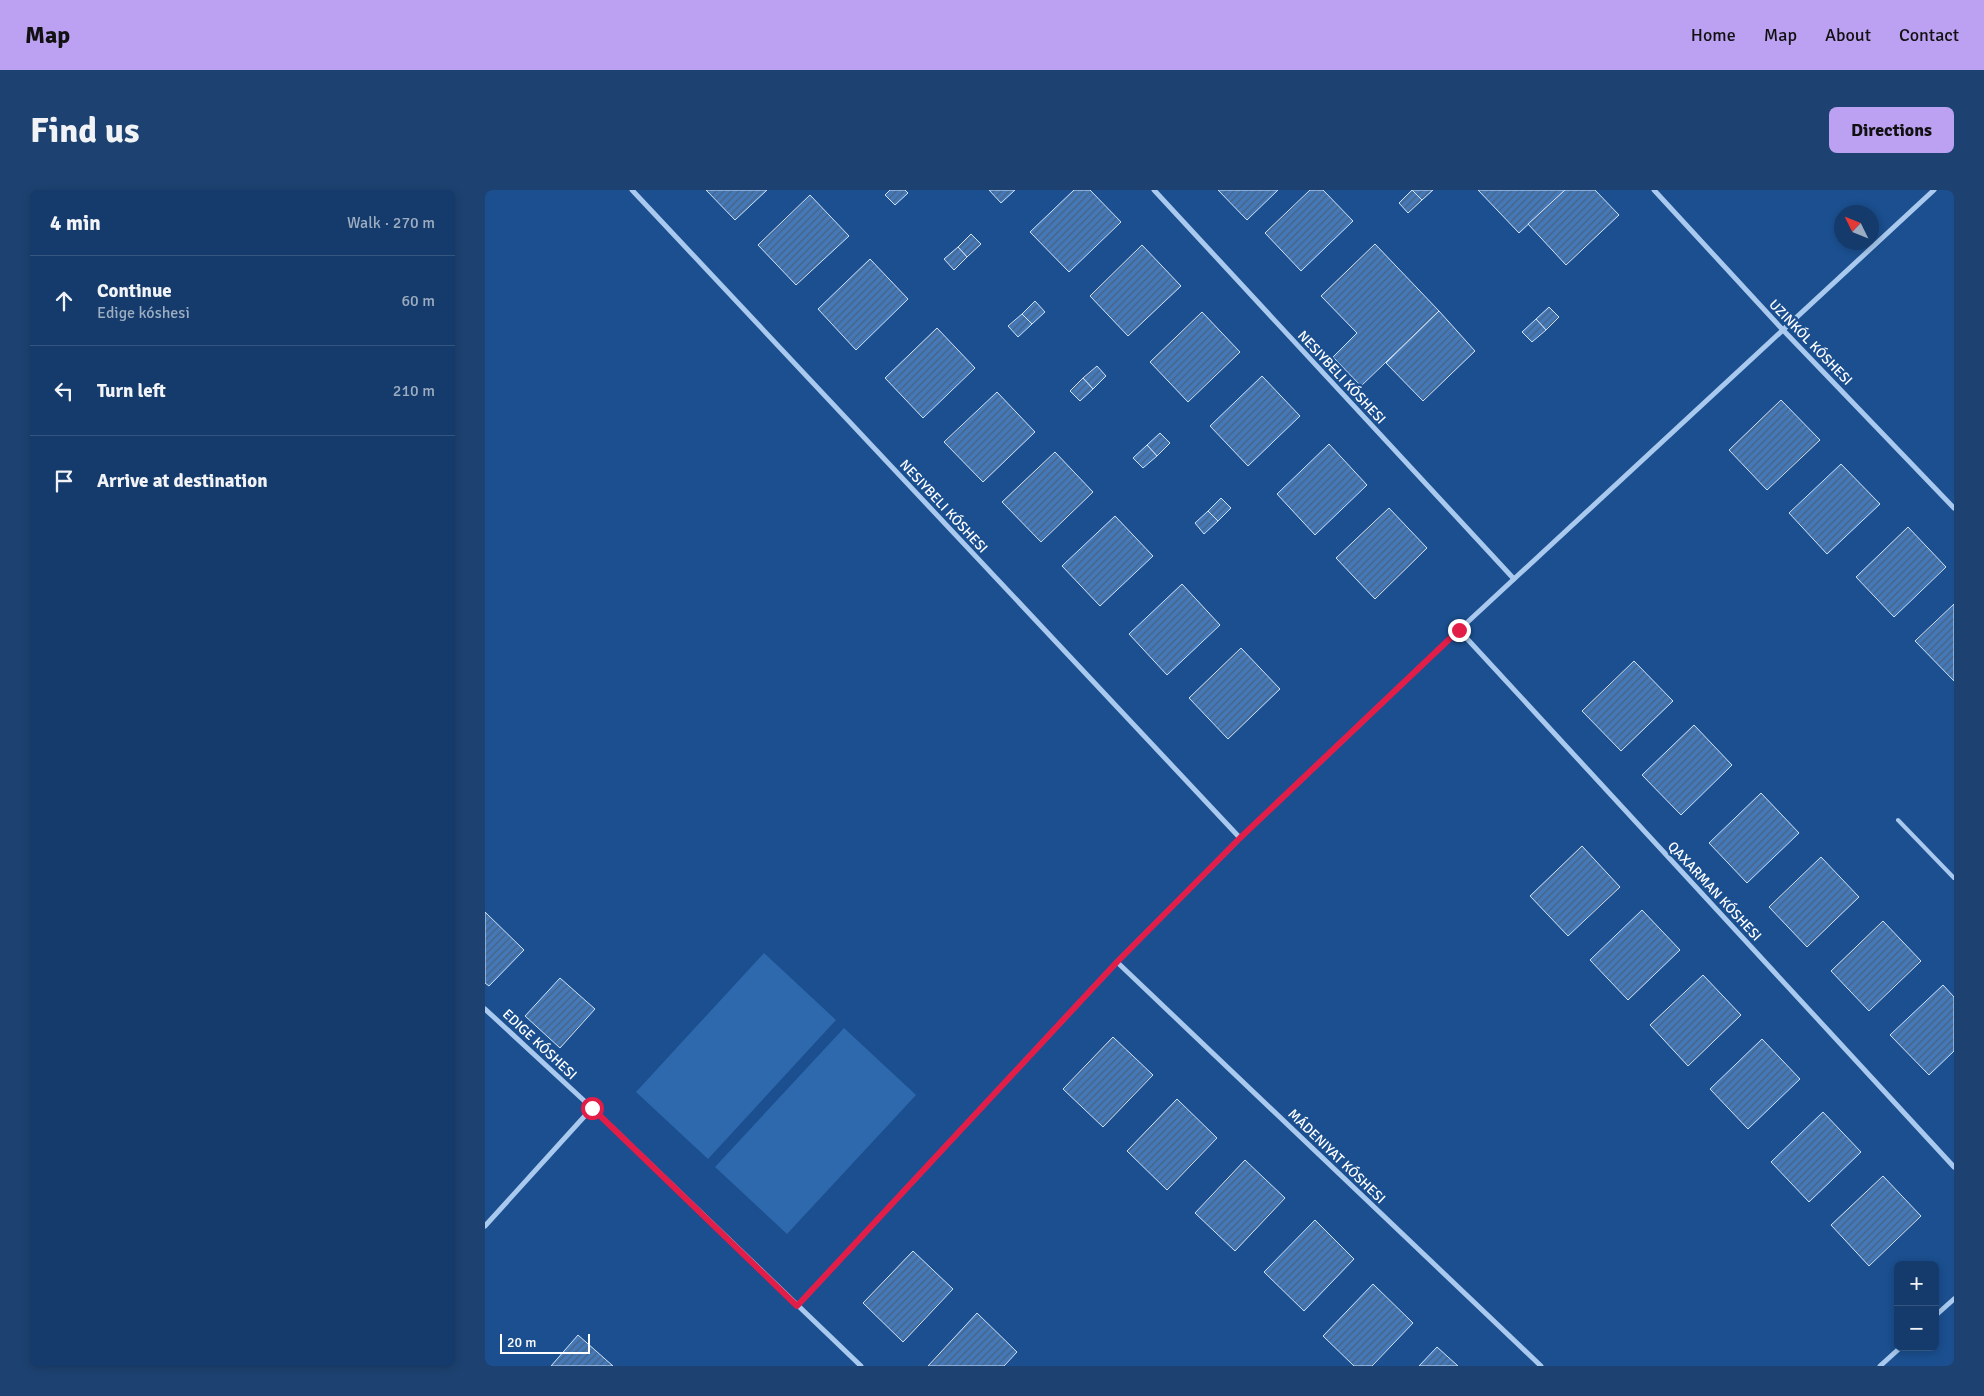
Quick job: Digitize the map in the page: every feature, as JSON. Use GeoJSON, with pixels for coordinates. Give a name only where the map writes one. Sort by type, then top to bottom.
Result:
{"type":"FeatureCollection","features":[{"type":"Feature","properties":{"kind":"street","name":"NESIYBELI KÓSHESI"},"geometry":{"type":"LineString","coordinates":[[632,190],[1240,838]]}},
{"type":"Feature","properties":{"kind":"street","name":"NESIYBELI KÓSHESI"},"geometry":{"type":"LineString","coordinates":[[1154,190],[1514,579]]}},
{"type":"Feature","properties":{"kind":"street"},"geometry":{"type":"LineString","coordinates":[[1654,190],[1783,330],[1954,508]]}},
{"type":"Feature","properties":{"kind":"street"},"geometry":{"type":"LineString","coordinates":[[797,1306],[1117,962],[1240,838],[1459,630],[1934,190]]}},
{"type":"Feature","properties":{"kind":"street","name":"QAXARMAN KÓSHESI"},"geometry":{"type":"LineString","coordinates":[[1459,630],[1954,1167]]}},
{"type":"Feature","properties":{"kind":"street","name":"MÁDENIYAT KÓSHESI"},"geometry":{"type":"LineString","coordinates":[[1117,962],[1541,1366]]}},
{"type":"Feature","properties":{"kind":"street","name":"EDIGE KÓSHESI"},"geometry":{"type":"LineString","coordinates":[[485,1009],[592,1108],[861,1366]]}},
{"type":"Feature","properties":{"kind":"street"},"geometry":{"type":"LineString","coordinates":[[485,1226],[592,1108]]}},
{"type":"Feature","properties":{"kind":"street"},"geometry":{"type":"LineString","coordinates":[[1939,1312],[1954,1299]]}},
{"type":"Feature","properties":{"kind":"street"},"geometry":{"type":"LineString","coordinates":[[1880,1366],[1897,1351]]}},
{"type":"Feature","properties":{"kind":"lane"},"geometry":{"type":"LineString","coordinates":[[1898,820],[1954,878]]}},
{"type":"Feature","properties":{"kind":"shaded area"},"geometry":{"type":"Polygon","coordinates":[[[764,953],[836,1020],[708,1159],[636,1092],[764,953]]]}},
{"type":"Feature","properties":{"kind":"shaded area"},"geometry":{"type":"Polygon","coordinates":[[[844,1028],[916,1095],[787,1234],[715,1167],[844,1028]]]}},
{"type":"Feature","properties":{"kind":"building"},"geometry":{"type":"Polygon","coordinates":[[[706,190],[767,190],[735,220],[706,190]]]}},
{"type":"Feature","properties":{"kind":"building"},"geometry":{"type":"Polygon","coordinates":[[[890,190],[905,190],[908,193],[895,205],[885,195],[890,190]]]}},
{"type":"Feature","properties":{"kind":"building"},"geometry":{"type":"Polygon","coordinates":[[[989,190],[1015,190],[1001,203],[989,190]]]}},
{"type":"Feature","properties":{"kind":"building"},"geometry":{"type":"Polygon","coordinates":[[[1074,190],[1090,190],[1121,222],[1069,272],[1030,232],[1074,190]]]}},
{"type":"Feature","properties":{"kind":"building"},"geometry":{"type":"Polygon","coordinates":[[[1218,190],[1278,190],[1247,220],[1218,190]]]}},
{"type":"Feature","properties":{"kind":"building"},"geometry":{"type":"Polygon","coordinates":[[[1310,190],[1323,190],[1353,221],[1301,271],[1265,233],[1310,190]]]}},
{"type":"Feature","properties":{"kind":"building"},"geometry":{"type":"Polygon","coordinates":[[[1412,190],[1422,200],[1408,213],[1399,203],[1412,190]]]}},
{"type":"Feature","properties":{"kind":"building"},"geometry":{"type":"Polygon","coordinates":[[[1412,190],[1433,190],[1422,200],[1412,190]]]}},
{"type":"Feature","properties":{"kind":"building"},"geometry":{"type":"Polygon","coordinates":[[[1478,190],[1565,190],[1519,233],[1478,190]]]}},
{"type":"Feature","properties":{"kind":"building"},"geometry":{"type":"Polygon","coordinates":[[[1565,190],[1595,190],[1619,215],[1566,265],[1528,224],[1565,190]]]}},
{"type":"Feature","properties":{"kind":"building"},"geometry":{"type":"Polygon","coordinates":[[[810,195],[849,236],[796,285],[758,245],[810,195]]]}},
{"type":"Feature","properties":{"kind":"building"},"geometry":{"type":"Polygon","coordinates":[[[971,234],[981,244],[967,257],[958,247],[971,234]]]}},
{"type":"Feature","properties":{"kind":"building"},"geometry":{"type":"Polygon","coordinates":[[[1375,244],[1439,311],[1361,386],[1333,357],[1357,333],[1321,296],[1375,244]]]}},
{"type":"Feature","properties":{"kind":"building"},"geometry":{"type":"Polygon","coordinates":[[[1142,245],[1181,286],[1128,336],[1090,296],[1142,245]]]}},
{"type":"Feature","properties":{"kind":"building"},"geometry":{"type":"Polygon","coordinates":[[[958,247],[967,257],[954,270],[944,259],[958,247]]]}},
{"type":"Feature","properties":{"kind":"building"},"geometry":{"type":"Polygon","coordinates":[[[870,259],[908,299],[856,350],[818,309],[870,259]]]}},
{"type":"Feature","properties":{"kind":"building"},"geometry":{"type":"Polygon","coordinates":[[[1035,301],[1045,312],[1032,324],[1022,314],[1035,301]]]}},
{"type":"Feature","properties":{"kind":"building"},"geometry":{"type":"Polygon","coordinates":[[[1549,307],[1559,317],[1546,330],[1536,319],[1549,307]]]}},
{"type":"Feature","properties":{"kind":"building"},"geometry":{"type":"Polygon","coordinates":[[[1439,311],[1475,351],[1423,401],[1386,363],[1439,311]]]}},
{"type":"Feature","properties":{"kind":"building"},"geometry":{"type":"Polygon","coordinates":[[[1202,312],[1240,352],[1188,402],[1150,362],[1202,312]]]}},
{"type":"Feature","properties":{"kind":"building"},"geometry":{"type":"Polygon","coordinates":[[[1022,314],[1032,324],[1018,337],[1008,326],[1022,314]]]}},
{"type":"Feature","properties":{"kind":"building"},"geometry":{"type":"Polygon","coordinates":[[[1536,319],[1546,330],[1532,342],[1522,332],[1536,319]]]}},
{"type":"Feature","properties":{"kind":"building"},"geometry":{"type":"Polygon","coordinates":[[[937,328],[975,368],[923,418],[885,378],[937,328]]]}},
{"type":"Feature","properties":{"kind":"building"},"geometry":{"type":"Polygon","coordinates":[[[1097,366],[1106,376],[1093,389],[1083,378],[1097,366]]]}},
{"type":"Feature","properties":{"kind":"building"},"geometry":{"type":"Polygon","coordinates":[[[1262,376],[1300,416],[1248,466],[1210,426],[1262,376]]]}},
{"type":"Feature","properties":{"kind":"building"},"geometry":{"type":"Polygon","coordinates":[[[1083,378],[1093,389],[1080,401],[1070,391],[1083,378]]]}},
{"type":"Feature","properties":{"kind":"building"},"geometry":{"type":"Polygon","coordinates":[[[997,392],[1035,432],[983,482],[944,442],[997,392]]]}},
{"type":"Feature","properties":{"kind":"building"},"geometry":{"type":"Polygon","coordinates":[[[1781,400],[1820,440],[1767,490],[1729,450],[1781,400]]]}},
{"type":"Feature","properties":{"kind":"building"},"geometry":{"type":"Polygon","coordinates":[[[1160,433],[1170,443],[1157,456],[1147,445],[1160,433]]]}},
{"type":"Feature","properties":{"kind":"building"},"geometry":{"type":"Polygon","coordinates":[[[1329,444],[1367,485],[1315,535],[1277,494],[1329,444]]]}},
{"type":"Feature","properties":{"kind":"building"},"geometry":{"type":"Polygon","coordinates":[[[1147,445],[1157,456],[1143,468],[1133,458],[1147,445]]]}},
{"type":"Feature","properties":{"kind":"building"},"geometry":{"type":"Polygon","coordinates":[[[1055,452],[1093,492],[1041,542],[1002,502],[1055,452]]]}},
{"type":"Feature","properties":{"kind":"building"},"geometry":{"type":"Polygon","coordinates":[[[1841,464],[1880,504],[1827,554],[1789,513],[1841,464]]]}},
{"type":"Feature","properties":{"kind":"building"},"geometry":{"type":"Polygon","coordinates":[[[1221,498],[1231,508],[1218,521],[1208,511],[1221,498]]]}},
{"type":"Feature","properties":{"kind":"building"},"geometry":{"type":"Polygon","coordinates":[[[1389,508],[1427,548],[1375,599],[1336,558],[1389,508]]]}},
{"type":"Feature","properties":{"kind":"building"},"geometry":{"type":"Polygon","coordinates":[[[1208,511],[1218,521],[1204,534],[1195,523],[1208,511]]]}},
{"type":"Feature","properties":{"kind":"building"},"geometry":{"type":"Polygon","coordinates":[[[1115,516],[1153,556],[1100,606],[1062,566],[1115,516]]]}},
{"type":"Feature","properties":{"kind":"building"},"geometry":{"type":"Polygon","coordinates":[[[1908,527],[1946,567],[1894,617],[1856,577],[1908,527]]]}},
{"type":"Feature","properties":{"kind":"building"},"geometry":{"type":"Polygon","coordinates":[[[1182,584],[1220,625],[1167,675],[1129,634],[1182,584]]]}},
{"type":"Feature","properties":{"kind":"building"},"geometry":{"type":"Polygon","coordinates":[[[1954,604],[1954,681],[1915,641],[1954,604]]]}},
{"type":"Feature","properties":{"kind":"building"},"geometry":{"type":"Polygon","coordinates":[[[1241,648],[1280,689],[1228,739],[1189,698],[1241,648]]]}},
{"type":"Feature","properties":{"kind":"building"},"geometry":{"type":"Polygon","coordinates":[[[1634,661],[1673,701],[1621,751],[1582,711],[1634,661]]]}},
{"type":"Feature","properties":{"kind":"building"},"geometry":{"type":"Polygon","coordinates":[[[1694,725],[1732,765],[1681,815],[1642,775],[1694,725]]]}},
{"type":"Feature","properties":{"kind":"building"},"geometry":{"type":"Polygon","coordinates":[[[1761,793],[1799,833],[1747,883],[1709,843],[1761,793]]]}},
{"type":"Feature","properties":{"kind":"building"},"geometry":{"type":"Polygon","coordinates":[[[1582,846],[1620,887],[1568,936],[1530,896],[1582,846]]]}},
{"type":"Feature","properties":{"kind":"building"},"geometry":{"type":"Polygon","coordinates":[[[1821,857],[1859,897],[1807,947],[1769,907],[1821,857]]]}},
{"type":"Feature","properties":{"kind":"building"},"geometry":{"type":"Polygon","coordinates":[[[1642,910],[1680,950],[1628,1000],[1590,960],[1642,910]]]}},
{"type":"Feature","properties":{"kind":"building"},"geometry":{"type":"Polygon","coordinates":[[[485,912],[524,950],[489,986],[485,983],[485,912]]]}},
{"type":"Feature","properties":{"kind":"building"},"geometry":{"type":"Polygon","coordinates":[[[1883,921],[1921,961],[1869,1011],[1831,971],[1883,921]]]}},
{"type":"Feature","properties":{"kind":"building"},"geometry":{"type":"Polygon","coordinates":[[[1703,975],[1741,1015],[1688,1066],[1650,1025],[1703,975]]]}},
{"type":"Feature","properties":{"kind":"building"},"geometry":{"type":"Polygon","coordinates":[[[560,978],[595,1009],[560,1048],[525,1016],[560,978]]]}},
{"type":"Feature","properties":{"kind":"building"},"geometry":{"type":"Polygon","coordinates":[[[1943,985],[1954,997],[1954,1051],[1929,1075],[1890,1035],[1943,985]]]}},
{"type":"Feature","properties":{"kind":"building"},"geometry":{"type":"Polygon","coordinates":[[[1113,1037],[1153,1075],[1103,1127],[1063,1089],[1113,1037]]]}},
{"type":"Feature","properties":{"kind":"building"},"geometry":{"type":"Polygon","coordinates":[[[1762,1039],[1800,1079],[1748,1129],[1710,1089],[1762,1039]]]}},
{"type":"Feature","properties":{"kind":"building"},"geometry":{"type":"Polygon","coordinates":[[[1177,1099],[1217,1138],[1167,1190],[1127,1151],[1177,1099]]]}},
{"type":"Feature","properties":{"kind":"building"},"geometry":{"type":"Polygon","coordinates":[[[1823,1112],[1861,1152],[1809,1202],[1771,1162],[1823,1112]]]}},
{"type":"Feature","properties":{"kind":"building"},"geometry":{"type":"Polygon","coordinates":[[[1245,1160],[1285,1198],[1235,1251],[1195,1213],[1245,1160]]]}},
{"type":"Feature","properties":{"kind":"building"},"geometry":{"type":"Polygon","coordinates":[[[1883,1176],[1921,1216],[1869,1266],[1831,1225],[1883,1176]]]}},
{"type":"Feature","properties":{"kind":"building"},"geometry":{"type":"Polygon","coordinates":[[[1315,1220],[1354,1259],[1304,1311],[1264,1272],[1315,1220]]]}},
{"type":"Feature","properties":{"kind":"building"},"geometry":{"type":"Polygon","coordinates":[[[913,1251],[953,1289],[903,1342],[863,1303],[913,1251]]]}},
{"type":"Feature","properties":{"kind":"building"},"geometry":{"type":"Polygon","coordinates":[[[1373,1284],[1413,1323],[1372,1366],[1354,1366],[1323,1336],[1373,1284]]]}},
{"type":"Feature","properties":{"kind":"building"},"geometry":{"type":"Polygon","coordinates":[[[977,1313],[1017,1352],[1004,1366],[928,1366],[977,1313]]]}},
{"type":"Feature","properties":{"kind":"building"},"geometry":{"type":"Polygon","coordinates":[[[578,1335],[613,1366],[551,1366],[578,1335]]]}},
{"type":"Feature","properties":{"kind":"building"},"geometry":{"type":"Polygon","coordinates":[[[1437,1347],[1458,1366],[1419,1366],[1437,1347]]]}},
{"type":"Feature","properties":{"kind":"route"},"geometry":{"type":"LineString","coordinates":[[592,1108],[797,1306],[1117,962],[1240,838],[1459,630]]}}]}
